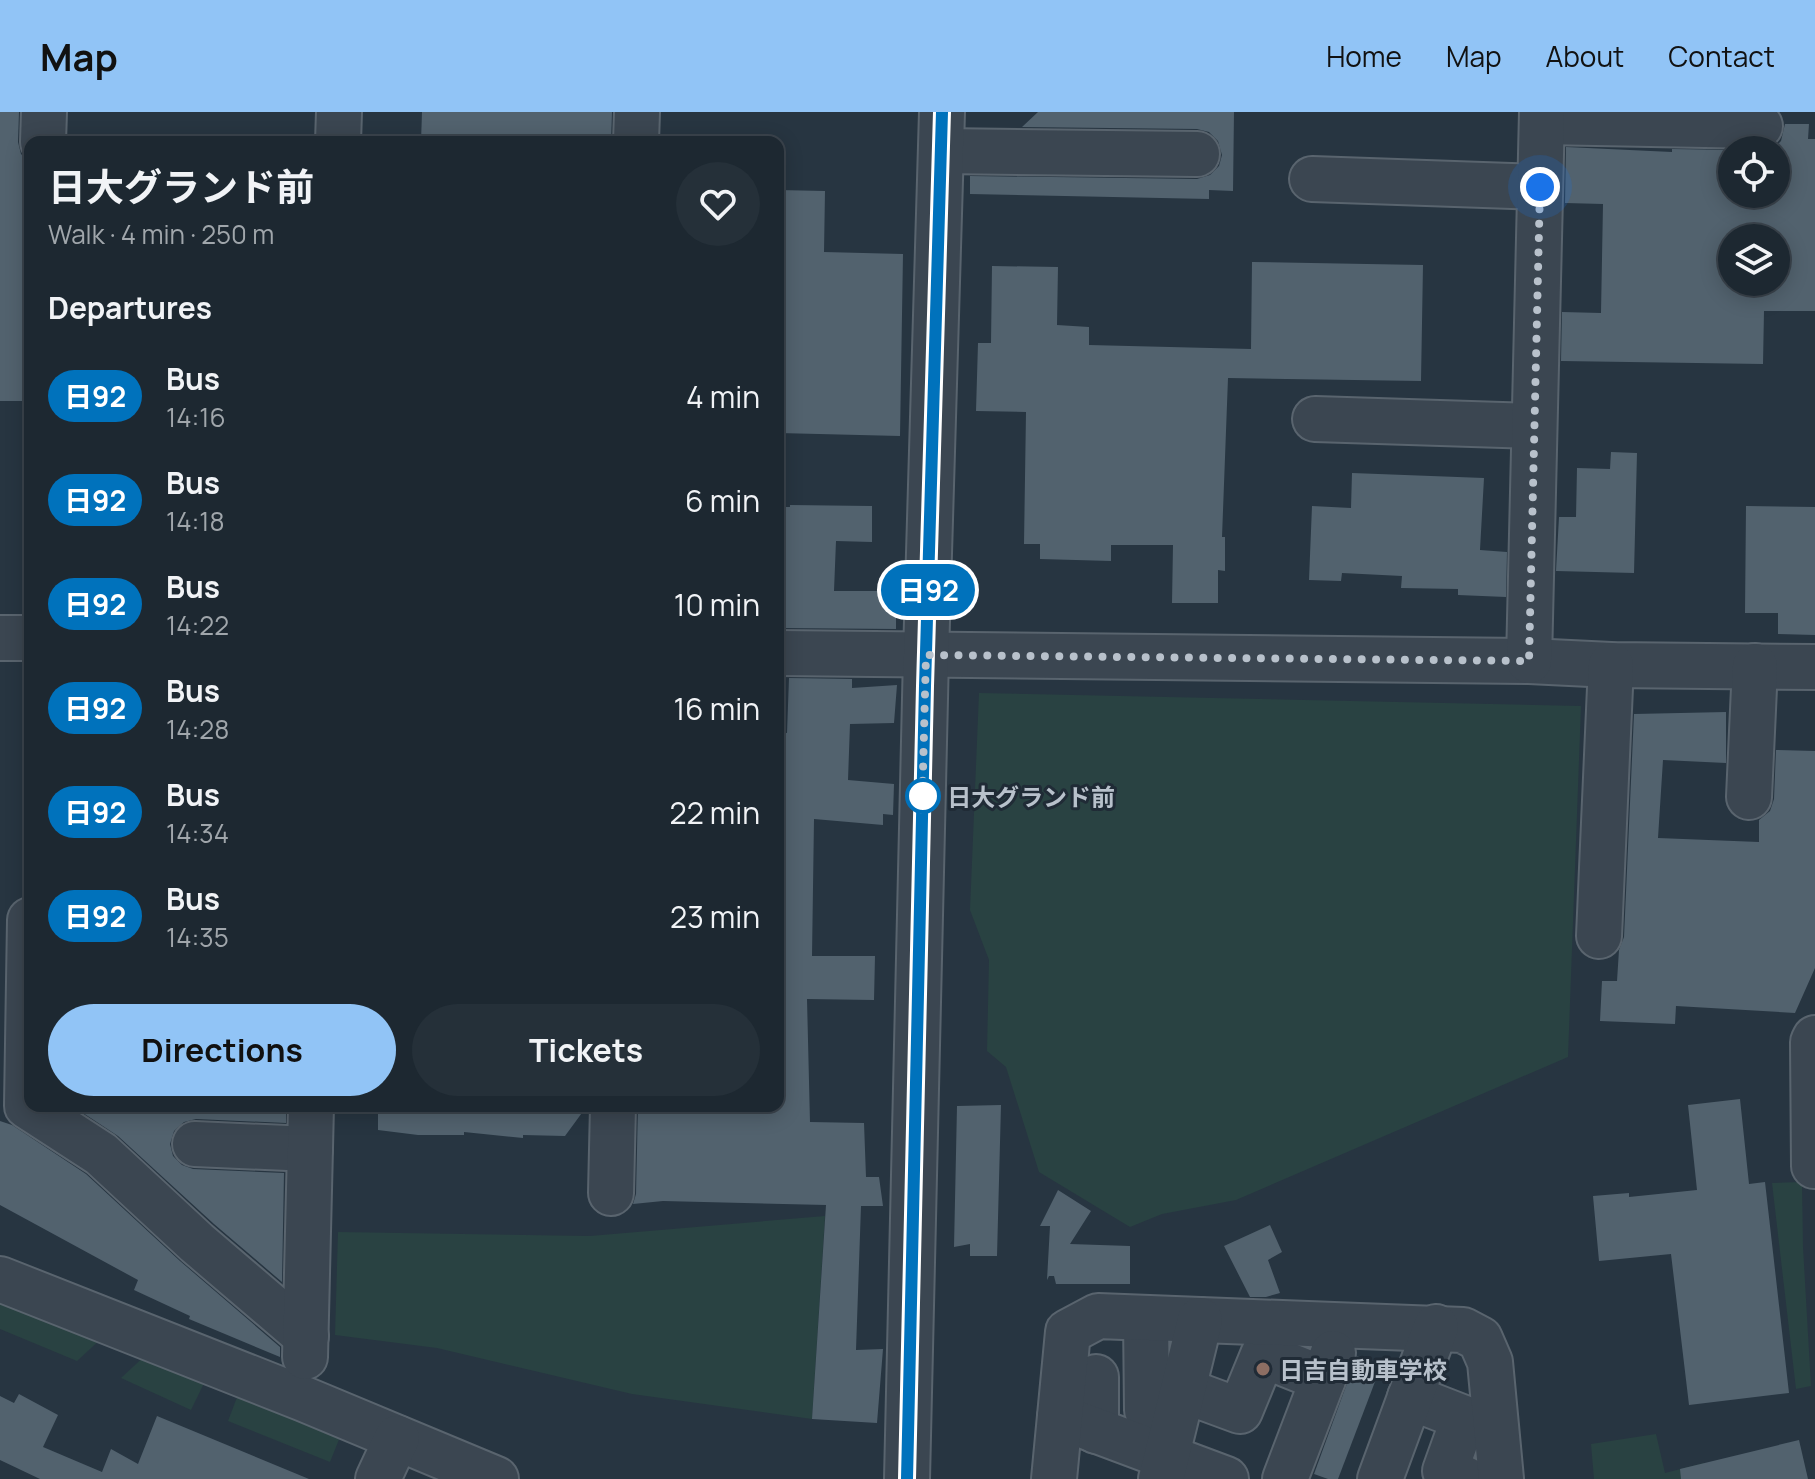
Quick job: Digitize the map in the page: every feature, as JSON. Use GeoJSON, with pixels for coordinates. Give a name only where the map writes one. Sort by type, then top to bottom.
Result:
{"type":"FeatureCollection","features":[{"type":"Feature","properties":{"kind":"street"},"geometry":{"type":"LineString","coordinates":[[43,136],[44,112]]}},
{"type":"Feature","properties":{"kind":"street"},"geometry":{"type":"LineString","coordinates":[[338,136],[339,112]]}},
{"type":"Feature","properties":{"kind":"street"},"geometry":{"type":"LineString","coordinates":[[636,136],[637,112]]}},
{"type":"Feature","properties":{"kind":"street"},"geometry":{"type":"LineString","coordinates":[[1529,661],[1542,117],[1760,126]]}},
{"type":"Feature","properties":{"kind":"street"},"geometry":{"type":"LineString","coordinates":[[907,1479],[941,132],[1197,154]]}},
{"type":"Feature","properties":{"kind":"street"},"geometry":{"type":"LineString","coordinates":[[1312,181],[1540,187]]}},
{"type":"Feature","properties":{"kind":"street"},"geometry":{"type":"LineString","coordinates":[[1315,419],[1534,426]]}},
{"type":"Feature","properties":{"kind":"street"},"geometry":{"type":"LineString","coordinates":[[0,638],[24,638]]}},
{"type":"Feature","properties":{"kind":"street"},"geometry":{"type":"LineString","coordinates":[[784,653],[1815,667]]}},
{"type":"Feature","properties":{"kind":"street"},"geometry":{"type":"LineString","coordinates":[[1599,936],[1611,665]]}},
{"type":"Feature","properties":{"kind":"street"},"geometry":{"type":"LineString","coordinates":[[1749,797],[1755,666]]}},
{"type":"Feature","properties":{"kind":"street"},"geometry":{"type":"LineString","coordinates":[[22,1062],[24,1026]]}},
{"type":"Feature","properties":{"kind":"street"},"geometry":{"type":"LineString","coordinates":[[1814,1166],[1815,1038]]}},
{"type":"Feature","properties":{"kind":"street"},"geometry":{"type":"LineString","coordinates":[[36,1112],[101,1154],[197,1243],[306,1336]]}},
{"type":"Feature","properties":{"kind":"street"},"geometry":{"type":"LineString","coordinates":[[304,1399],[311,1112]]}},
{"type":"Feature","properties":{"kind":"street"},"geometry":{"type":"LineString","coordinates":[[611,1193],[613,1112]]}},
{"type":"Feature","properties":{"kind":"street"},"geometry":{"type":"LineString","coordinates":[[195,1144],[310,1149]]}},
{"type":"Feature","properties":{"kind":"street"},"geometry":{"type":"LineString","coordinates":[[0,1279],[496,1479]]}},
{"type":"Feature","properties":{"kind":"street"},"geometry":{"type":"LineString","coordinates":[[1054,1479],[1078,1424],[1068,1332],[1098,1316],[1463,1330],[1480,1339],[1490,1362],[1501,1479]]}},
{"type":"Feature","properties":{"kind":"street"},"geometry":{"type":"LineString","coordinates":[[1146,1318],[1138,1386],[1164,1468]]}},
{"type":"Feature","properties":{"kind":"street"},"geometry":{"type":"LineString","coordinates":[[1078,1424],[1138,1386],[1200,1320]]}},
{"type":"Feature","properties":{"kind":"street"},"geometry":{"type":"LineString","coordinates":[[1285,1479],[1344,1324]]}},
{"type":"Feature","properties":{"kind":"street"},"geometry":{"type":"LineString","coordinates":[[1380,1479],[1436,1327]]}},
{"type":"Feature","properties":{"kind":"street"},"geometry":{"type":"LineString","coordinates":[[1138,1386],[1240,1411],[1263,1355],[1323,1379]]}},
{"type":"Feature","properties":{"kind":"street"},"geometry":{"type":"LineString","coordinates":[[1410,1397],[1464,1418],[1445,1471],[1465,1479]]}},
{"type":"Feature","properties":{"kind":"street"},"geometry":{"type":"LineString","coordinates":[[1078,1424],[1164,1468],[1226,1479]]}},
{"type":"Feature","properties":{"kind":"street"},"geometry":{"type":"LineString","coordinates":[[378,1479],[397,1438]]}},
{"type":"Feature","properties":{"kind":"green space"},"geometry":{"type":"Polygon","coordinates":[[[979,693],[1581,706],[1568,1057],[1236,1200],[1162,1214],[1130,1227],[1039,1172],[1006,1067],[987,1051],[989,960],[970,910],[979,693]]]}},
{"type":"Feature","properties":{"kind":"green space"},"geometry":{"type":"Polygon","coordinates":[[[1802,1182],[1811,1386],[1796,1389],[1772,1183],[1802,1182]]]}},
{"type":"Feature","properties":{"kind":"green space"},"geometry":{"type":"Polygon","coordinates":[[[825,1216],[812,1419],[632,1394],[437,1348],[335,1335],[338,1232],[590,1236],[825,1216]]]}},
{"type":"Feature","properties":{"kind":"green space"},"geometry":{"type":"Polygon","coordinates":[[[0,1293],[103,1337],[77,1361],[0,1329],[0,1293]]]}},
{"type":"Feature","properties":{"kind":"green space"},"geometry":{"type":"Polygon","coordinates":[[[148,1353],[207,1377],[191,1410],[121,1378],[148,1353]]]}},
{"type":"Feature","properties":{"kind":"green space"},"geometry":{"type":"Polygon","coordinates":[[[239,1392],[342,1432],[330,1462],[228,1421],[239,1392]]]}},
{"type":"Feature","properties":{"kind":"green space"},"geometry":{"type":"Polygon","coordinates":[[[1656,1434],[1665,1473],[1704,1463],[1707,1479],[1594,1479],[1591,1444],[1656,1434]]]}},
{"type":"Feature","properties":{"kind":"building"},"geometry":{"type":"Polygon","coordinates":[[[0,112],[19,112],[18,142],[24,157],[24,401],[0,401],[0,112]]]}},
{"type":"Feature","properties":{"kind":"building"},"geometry":{"type":"Polygon","coordinates":[[[422,112],[612,112],[611,136],[421,136],[422,112]]]}},
{"type":"Feature","properties":{"kind":"building"},"geometry":{"type":"Polygon","coordinates":[[[1038,112],[1234,112],[1233,191],[1209,190],[1209,199],[970,194],[970,176],[1197,179],[1210,175],[1219,166],[1222,155],[1218,141],[1209,132],[1197,129],[1022,127],[1038,112]]]}},
{"type":"Feature","properties":{"kind":"building"},"geometry":{"type":"Polygon","coordinates":[[[1785,124],[1809,124],[1808,139],[1815,139],[1815,311],[1764,311],[1763,364],[1561,361],[1562,312],[1601,313],[1603,204],[1565,203],[1566,147],[1672,152],[1672,149],[1718,150],[1718,208],[1790,208],[1790,136],[1782,136],[1785,124]]]}},
{"type":"Feature","properties":{"kind":"building"},"geometry":{"type":"Polygon","coordinates":[[[784,190],[825,191],[824,252],[903,254],[900,436],[784,433],[784,190]]]}},
{"type":"Feature","properties":{"kind":"building"},"geometry":{"type":"Polygon","coordinates":[[[1252,262],[1423,265],[1421,381],[1228,378],[1222,537],[1225,537],[1225,571],[1218,570],[1218,603],[1172,603],[1173,545],[1111,545],[1111,561],[1040,559],[1040,544],[1024,544],[1026,412],[976,411],[978,343],[991,343],[992,266],[1058,267],[1057,325],[1089,327],[1089,345],[1251,349],[1252,262]]]}},
{"type":"Feature","properties":{"kind":"building"},"geometry":{"type":"Polygon","coordinates":[[[1611,452],[1637,453],[1634,573],[1556,571],[1559,517],[1576,517],[1577,468],[1610,469],[1611,452]]]}},
{"type":"Feature","properties":{"kind":"building"},"geometry":{"type":"Polygon","coordinates":[[[1352,473],[1484,478],[1480,550],[1507,552],[1506,597],[1458,595],[1458,589],[1401,588],[1402,576],[1342,573],[1341,581],[1309,580],[1312,506],[1351,508],[1352,473]]]}},
{"type":"Feature","properties":{"kind":"building"},"geometry":{"type":"Polygon","coordinates":[[[872,506],[872,542],[836,541],[834,591],[896,591],[896,629],[784,628],[784,507],[872,506]]]}},
{"type":"Feature","properties":{"kind":"building"},"geometry":{"type":"Polygon","coordinates":[[[1746,506],[1815,507],[1815,635],[1778,634],[1778,613],[1745,613],[1746,506]]]}},
{"type":"Feature","properties":{"kind":"building"},"geometry":{"type":"Polygon","coordinates":[[[789,678],[852,679],[852,688],[897,685],[894,723],[850,724],[848,780],[894,784],[893,815],[883,814],[883,825],[814,819],[812,956],[875,956],[874,1000],[807,999],[810,1122],[864,1123],[866,1177],[879,1177],[883,1206],[861,1206],[856,1350],[883,1349],[877,1423],[812,1419],[826,1205],[663,1201],[633,1204],[636,1194],[638,1112],[784,1112],[784,733],[787,733],[789,678]]]}},
{"type":"Feature","properties":{"kind":"building"},"geometry":{"type":"Polygon","coordinates":[[[1726,712],[1726,763],[1663,760],[1658,838],[1759,842],[1759,820],[1770,811],[1774,799],[1776,750],[1815,751],[1815,968],[1795,1013],[1676,1006],[1675,1024],[1600,1021],[1602,981],[1617,981],[1619,950],[1624,937],[1634,714],[1726,712]]]}},
{"type":"Feature","properties":{"kind":"building"},"geometry":{"type":"Polygon","coordinates":[[[1740,1099],[1749,1184],[1765,1182],[1789,1393],[1689,1405],[1671,1254],[1599,1261],[1593,1196],[1629,1193],[1629,1197],[1697,1190],[1688,1105],[1740,1099]]]}},
{"type":"Feature","properties":{"kind":"building"},"geometry":{"type":"Polygon","coordinates":[[[1001,1105],[997,1256],[970,1256],[970,1244],[954,1247],[957,1106],[1001,1105]]]}},
{"type":"Feature","properties":{"kind":"building"},"geometry":{"type":"Polygon","coordinates":[[[82,1112],[286,1112],[286,1123],[196,1119],[184,1122],[174,1131],[170,1144],[173,1156],[182,1165],[193,1169],[284,1173],[282,1282],[214,1224],[118,1136],[82,1112]]]}},
{"type":"Feature","properties":{"kind":"building"},"geometry":{"type":"Polygon","coordinates":[[[378,1112],[583,1112],[565,1136],[523,1135],[523,1138],[464,1132],[464,1135],[418,1135],[378,1130],[378,1112]]]}},
{"type":"Feature","properties":{"kind":"building"},"geometry":{"type":"Polygon","coordinates":[[[0,1121],[12,1125],[86,1174],[280,1347],[280,1357],[189,1319],[190,1316],[134,1290],[138,1280],[0,1205],[0,1121]]]}},
{"type":"Feature","properties":{"kind":"building"},"geometry":{"type":"Polygon","coordinates":[[[1058,1190],[1091,1211],[1070,1244],[1130,1246],[1130,1284],[1056,1284],[1054,1276],[1049,1276],[1047,1280],[1050,1226],[1040,1226],[1058,1190]]]}},
{"type":"Feature","properties":{"kind":"building"},"geometry":{"type":"Polygon","coordinates":[[[1270,1225],[1282,1252],[1268,1260],[1280,1293],[1250,1297],[1224,1246],[1270,1225]]]}},
{"type":"Feature","properties":{"kind":"building"},"geometry":{"type":"Polygon","coordinates":[[[1357,1356],[1381,1366],[1338,1479],[1328,1479],[1314,1474],[1357,1356]]]}},
{"type":"Feature","properties":{"kind":"building"},"geometry":{"type":"Polygon","coordinates":[[[19,1394],[58,1415],[43,1447],[102,1472],[111,1449],[138,1464],[157,1416],[309,1479],[40,1479],[0,1460],[0,1396],[14,1403],[19,1394]]]}},
{"type":"Feature","properties":{"kind":"building"},"geometry":{"type":"Polygon","coordinates":[[[1799,1440],[1808,1479],[1681,1479],[1680,1469],[1799,1440]]]}},
{"type":"Feature","properties":{"kind":"bus line","name":"日92"},"geometry":{"type":"LineString","coordinates":[[907,1479],[942,112]]}},
{"type":"Feature","properties":{"kind":"place","name":"日大グランド前"},"geometry":{"type":"Point","coordinates":[923,796]}},
{"type":"Feature","properties":{"kind":"place","name":"日吉自動車学校"},"geometry":{"type":"Point","coordinates":[1263,1369]}},
{"type":"Feature","properties":{"kind":"route"},"geometry":{"type":"LineString","coordinates":[[923,796],[922,810],[926,655],[1529,661],[1540,187]]}}]}
